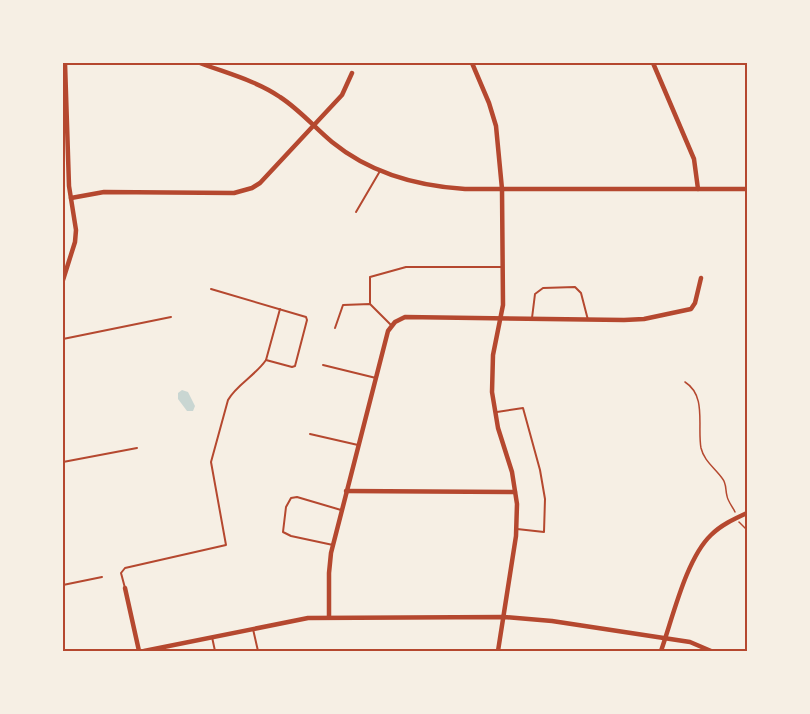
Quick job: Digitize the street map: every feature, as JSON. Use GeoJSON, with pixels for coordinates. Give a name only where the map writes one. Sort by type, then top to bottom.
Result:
{"type":"FeatureCollection","features":[{"type":"Feature","properties":{"kind":"street"},"geometry":{"type":"LineString","coordinates":[[63,280],[75,242],[76,230],[71,198],[65,63]]}},
{"type":"Feature","properties":{"kind":"street"},"geometry":{"type":"LineString","coordinates":[[200,63],[271,91],[357,160],[380,171],[433,187],[747,189]]}},
{"type":"Feature","properties":{"kind":"street"},"geometry":{"type":"LineString","coordinates":[[472,63],[496,126],[502,189],[501,318],[493,355],[492,373],[495,412],[515,492],[516,528],[498,651]]}},
{"type":"Feature","properties":{"kind":"street"},"geometry":{"type":"LineString","coordinates":[[653,63],[694,159],[698,189]]}},
{"type":"Feature","properties":{"kind":"street"},"geometry":{"type":"LineString","coordinates":[[71,198],[104,192],[242,192],[260,183],[342,95],[352,73]]}},
{"type":"Feature","properties":{"kind":"street"},"geometry":{"type":"LineString","coordinates":[[329,617],[329,573],[333,546],[387,331],[391,325],[405,317],[501,318],[531,321],[644,319],[691,309],[695,303],[701,278]]}},
{"type":"Feature","properties":{"kind":"street"},"geometry":{"type":"LineString","coordinates":[[346,491],[515,492]]}},
{"type":"Feature","properties":{"kind":"street"},"geometry":{"type":"LineString","coordinates":[[661,651],[696,555],[711,535],[747,513]]}},
{"type":"Feature","properties":{"kind":"street"},"geometry":{"type":"LineString","coordinates":[[124,588],[139,651]]}},
{"type":"Feature","properties":{"kind":"street"},"geometry":{"type":"LineString","coordinates":[[144,651],[286,621],[329,617],[504,617],[552,621],[666,638],[698,644],[711,651]]}},
{"type":"Feature","properties":{"kind":"lane"},"geometry":{"type":"LineString","coordinates":[[356,212],[380,171]]}},
{"type":"Feature","properties":{"kind":"lane"},"geometry":{"type":"LineString","coordinates":[[391,325],[370,304],[370,277],[406,267],[503,267]]}},
{"type":"Feature","properties":{"kind":"lane"},"geometry":{"type":"LineString","coordinates":[[531,321],[535,294],[543,288],[575,287],[581,293],[588,321]]}},
{"type":"Feature","properties":{"kind":"lane"},"geometry":{"type":"LineString","coordinates":[[211,289],[307,318],[295,366],[266,360]]}},
{"type":"Feature","properties":{"kind":"lane"},"geometry":{"type":"LineString","coordinates":[[335,328],[343,305],[370,304]]}},
{"type":"Feature","properties":{"kind":"lane"},"geometry":{"type":"LineString","coordinates":[[124,588],[123,569],[226,545],[211,466],[212,456],[230,396],[254,375],[266,360],[280,309]]}},
{"type":"Feature","properties":{"kind":"lane"},"geometry":{"type":"LineString","coordinates":[[63,339],[171,316]]}},
{"type":"Feature","properties":{"kind":"lane"},"geometry":{"type":"LineString","coordinates":[[323,365],[376,378]]}},
{"type":"Feature","properties":{"kind":"lane"},"geometry":{"type":"LineString","coordinates":[[495,412],[523,408],[540,471],[545,499],[544,532],[516,528]]}},
{"type":"Feature","properties":{"kind":"lane"},"geometry":{"type":"LineString","coordinates":[[310,434],[358,445]]}},
{"type":"Feature","properties":{"kind":"lane"},"geometry":{"type":"LineString","coordinates":[[63,462],[137,448]]}},
{"type":"Feature","properties":{"kind":"lane"},"geometry":{"type":"LineString","coordinates":[[333,546],[291,536],[284,532],[286,507],[291,498],[297,497],[342,510]]}},
{"type":"Feature","properties":{"kind":"lane"},"geometry":{"type":"LineString","coordinates":[[63,585],[102,577]]}},
{"type":"Feature","properties":{"kind":"lane"},"geometry":{"type":"LineString","coordinates":[[253,629],[258,651]]}},
{"type":"Feature","properties":{"kind":"lane"},"geometry":{"type":"LineString","coordinates":[[212,637],[215,651]]}},
{"type":"Feature","properties":{"kind":"path"},"geometry":{"type":"LineString","coordinates":[[685,382],[691,386],[699,406],[702,450],[708,462],[723,479],[727,496],[740,524],[747,530]]}},
{"type":"Feature","properties":{"kind":"shaded area"},"geometry":{"type":"Polygon","coordinates":[[[182,390],[188,392],[195,406],[193,411],[187,411],[178,399],[178,393],[182,390]]]}}]}
